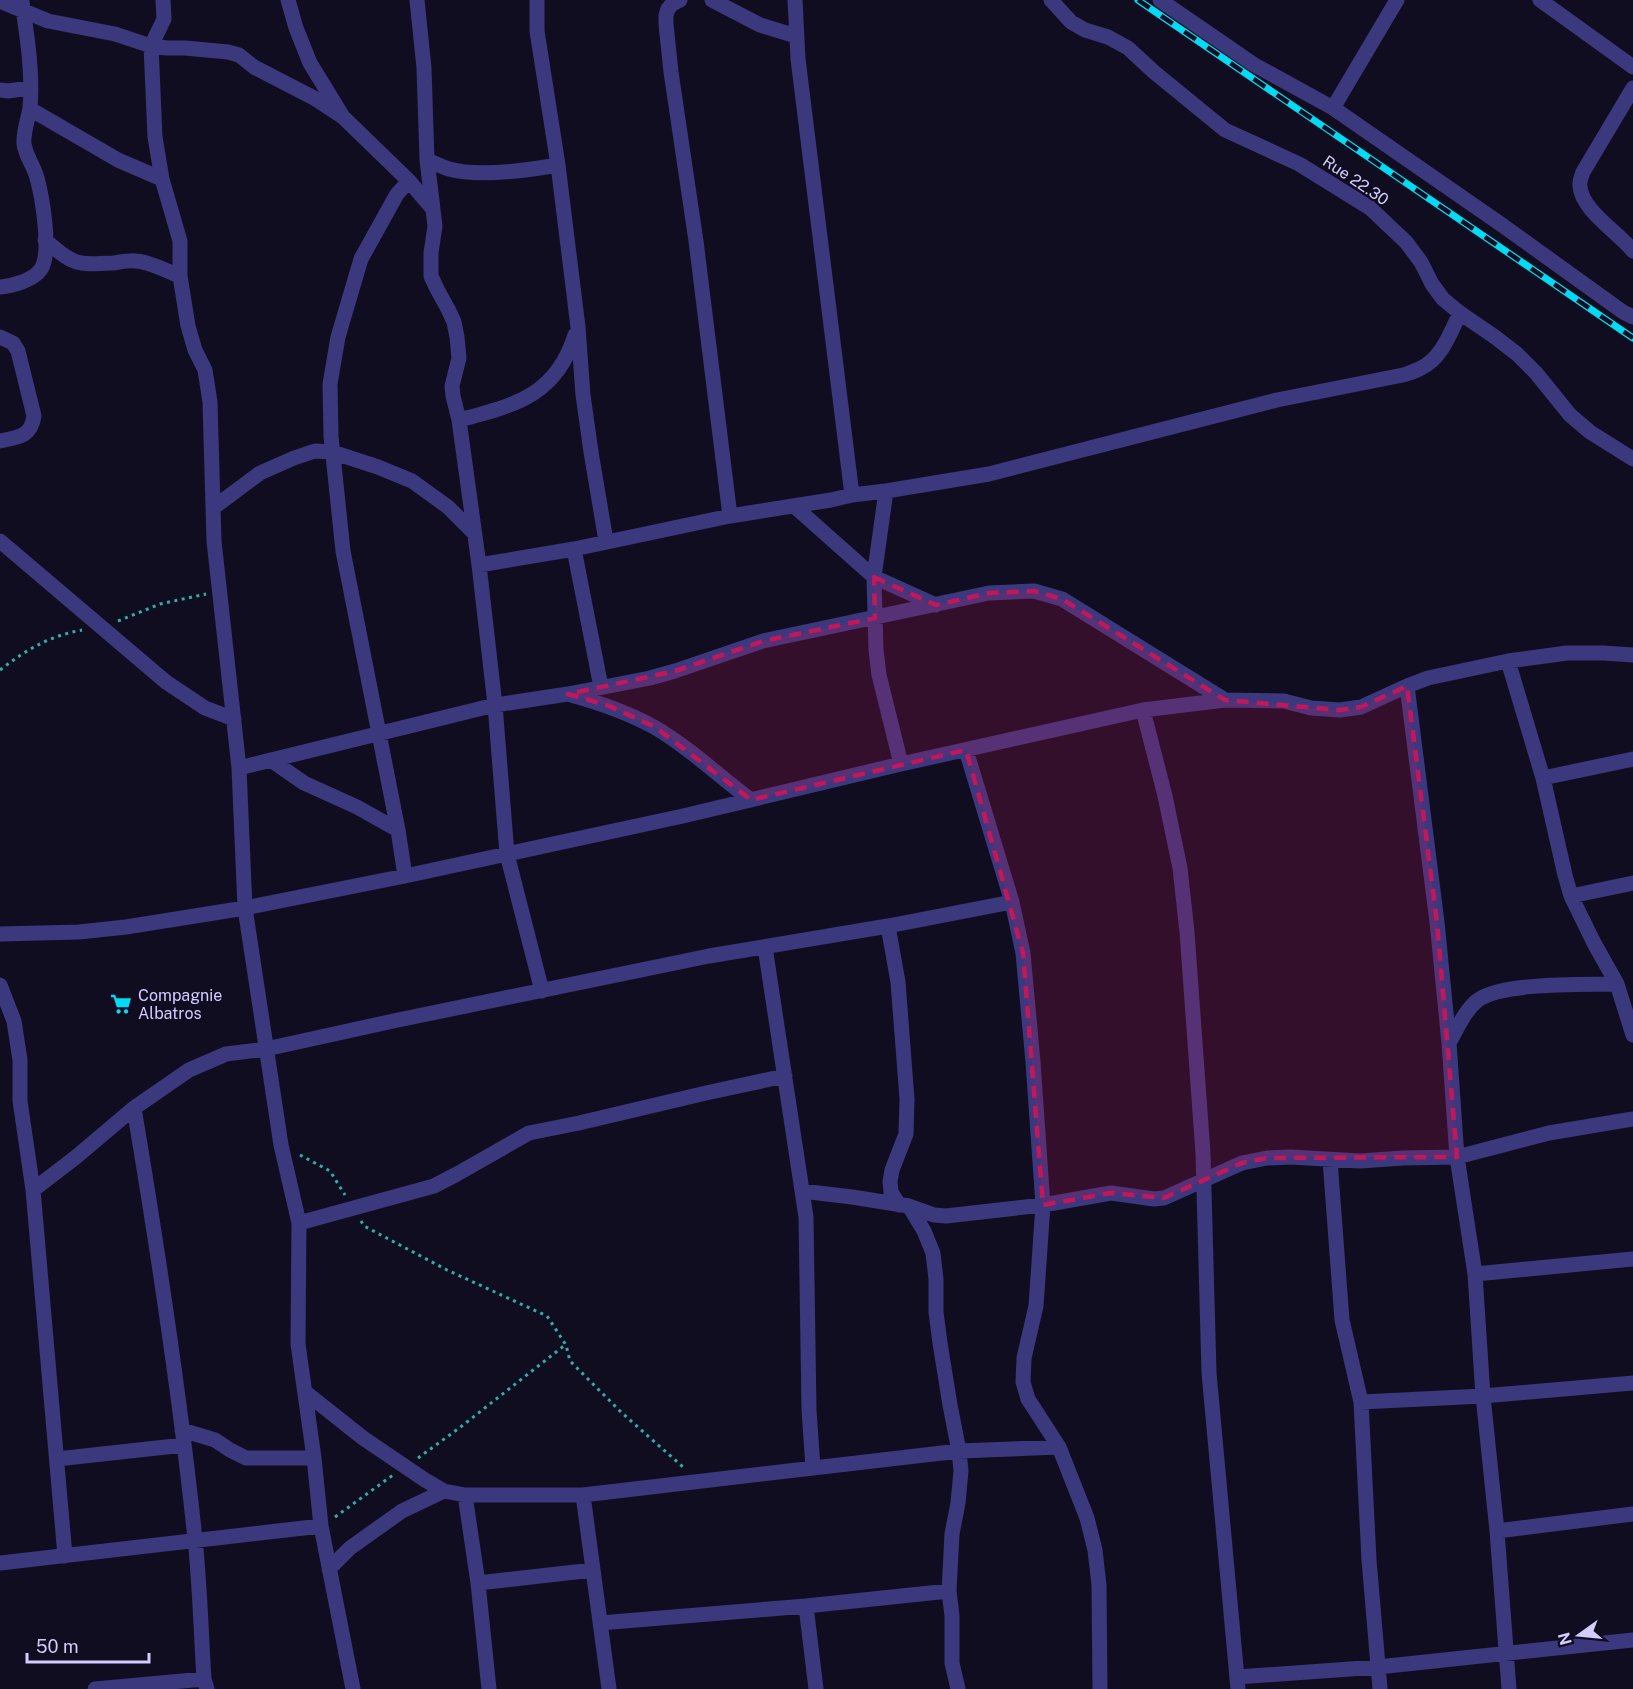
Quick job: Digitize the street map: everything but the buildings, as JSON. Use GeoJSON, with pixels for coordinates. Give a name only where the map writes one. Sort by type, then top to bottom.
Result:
{"type":"FeatureCollection","features":[{"type":"Feature","properties":{"kind":"street"},"geometry":{"type":"LineString","coordinates":[[163,0],[164,19],[151,46],[156,137],[162,179],[180,240],[180,276],[188,326],[195,350],[205,370],[210,402],[214,541],[239,768],[245,908],[281,1145],[299,1223],[298,1344],[321,1526],[354,1689]]}},
{"type":"Feature","properties":{"kind":"street"},"geometry":{"type":"LineString","coordinates":[[288,0],[310,63],[343,117]]}},
{"type":"Feature","properties":{"kind":"street"},"geometry":{"type":"LineString","coordinates":[[417,0],[422,44],[427,160],[435,226],[431,253],[431,276],[454,322],[457,337],[459,358],[452,386],[459,420],[479,565],[495,705],[507,854],[542,991]]}},
{"type":"Feature","properties":{"kind":"street"},"geometry":{"type":"LineString","coordinates":[[537,0],[538,41],[558,165],[578,327],[583,395],[606,542]]}},
{"type":"Feature","properties":{"kind":"street"},"geometry":{"type":"LineString","coordinates":[[680,0],[668,9],[666,24],[730,516]]}},
{"type":"Feature","properties":{"kind":"street"},"geometry":{"type":"LineString","coordinates":[[712,0],[760,25],[796,36]]}},
{"type":"Feature","properties":{"kind":"street"},"geometry":{"type":"LineString","coordinates":[[795,0],[796,36],[852,495]]}},
{"type":"Feature","properties":{"kind":"street","name":"Rue 22.30"},"geometry":{"type":"LineString","coordinates":[[1051,0],[1071,22],[1128,48],[1225,130],[1299,164],[1370,208],[1406,242],[1443,299],[1516,354],[1536,373],[1570,415],[1590,432],[1633,459]]}},
{"type":"Feature","properties":{"kind":"street"},"geometry":{"type":"LineString","coordinates":[[1160,0],[1253,64],[1333,108],[1633,317]]}},
{"type":"Feature","properties":{"kind":"street"},"geometry":{"type":"LineString","coordinates":[[1333,108],[1397,0]]}},
{"type":"Feature","properties":{"kind":"street"},"geometry":{"type":"LineString","coordinates":[[1540,0],[1633,67]]}},
{"type":"Feature","properties":{"kind":"street"},"geometry":{"type":"LineString","coordinates":[[0,1],[23,5],[48,21],[115,34],[151,46],[239,54],[254,67],[314,98],[343,117],[409,181],[433,209]]}},
{"type":"Feature","properties":{"kind":"street"},"geometry":{"type":"LineString","coordinates":[[0,287],[27,280],[41,269],[45,253],[45,216],[37,176],[27,158],[24,141],[30,109],[30,88],[23,5]]}},
{"type":"Feature","properties":{"kind":"street"},"geometry":{"type":"LineString","coordinates":[[0,90],[30,88]]}},
{"type":"Feature","properties":{"kind":"street"},"geometry":{"type":"LineString","coordinates":[[1633,88],[1583,172],[1580,186],[1589,206],[1633,251]]}},
{"type":"Feature","properties":{"kind":"street"},"geometry":{"type":"LineString","coordinates":[[30,109],[118,160],[162,179]]}},
{"type":"Feature","properties":{"kind":"street"},"geometry":{"type":"LineString","coordinates":[[427,160],[461,172],[513,171],[558,165]]}},
{"type":"Feature","properties":{"kind":"street"},"geometry":{"type":"LineString","coordinates":[[405,876],[343,551],[332,452],[330,384],[338,337],[361,258],[397,194],[409,181]]}},
{"type":"Feature","properties":{"kind":"street"},"geometry":{"type":"LineString","coordinates":[[45,240],[66,258],[77,263],[136,261],[154,265],[180,276]]}},
{"type":"Feature","properties":{"kind":"street"},"geometry":{"type":"LineString","coordinates":[[479,565],[574,549],[730,516],[989,474],[1277,400],[1403,375],[1422,368],[1436,358],[1460,313]]}},
{"type":"Feature","properties":{"kind":"street"},"geometry":{"type":"LineString","coordinates":[[459,420],[513,404],[537,393],[562,367],[570,353],[578,327]]}},
{"type":"Feature","properties":{"kind":"street"},"geometry":{"type":"LineString","coordinates":[[0,337],[13,343],[18,351],[34,416],[28,432],[0,441]]}},
{"type":"Feature","properties":{"kind":"street"},"geometry":{"type":"LineString","coordinates":[[213,508],[260,473],[294,458],[315,452],[332,452],[412,481],[448,507],[475,534]]}},
{"type":"Feature","properties":{"kind":"street"},"geometry":{"type":"LineString","coordinates":[[886,491],[874,577],[876,650],[879,675],[901,764]]}},
{"type":"Feature","properties":{"kind":"street"},"geometry":{"type":"LineString","coordinates":[[794,506],[874,577],[936,605]]}},
{"type":"Feature","properties":{"kind":"street"},"geometry":{"type":"LineString","coordinates":[[0,541],[166,682],[205,708],[234,719]]}},
{"type":"Feature","properties":{"kind":"street"},"geometry":{"type":"LineString","coordinates":[[574,549],[600,687]]}},
{"type":"Feature","properties":{"kind":"street"},"geometry":{"type":"LineString","coordinates":[[239,768],[495,705],[568,694],[675,671],[764,641],[989,593],[1034,591],[1062,599],[1225,700]]}},
{"type":"Feature","properties":{"kind":"street"},"geometry":{"type":"LineString","coordinates":[[0,934],[79,932],[245,908],[683,816],[1143,710],[1225,700],[1284,701],[1311,708],[1340,710],[1361,707],[1428,678],[1508,661],[1567,654],[1633,655]]}},
{"type":"Feature","properties":{"kind":"street"},"geometry":{"type":"LineString","coordinates":[[1508,661],[1543,778],[1571,896],[1594,944],[1617,984],[1633,1035]]}},
{"type":"Feature","properties":{"kind":"street"},"geometry":{"type":"LineString","coordinates":[[1407,686],[1431,869],[1449,1043],[1457,1157],[1475,1274],[1483,1396],[1497,1531],[1509,1689]]}},
{"type":"Feature","properties":{"kind":"street"},"geometry":{"type":"LineString","coordinates":[[568,694],[609,706],[655,727],[751,800]]}},
{"type":"Feature","properties":{"kind":"street"},"geometry":{"type":"LineString","coordinates":[[1143,710],[1179,868],[1188,932],[1203,1153],[1209,1373],[1238,1683],[1633,1640]]}},
{"type":"Feature","properties":{"kind":"street"},"geometry":{"type":"LineString","coordinates":[[966,750],[1012,902],[1023,952],[1033,1062],[1043,1204],[1036,1306],[1024,1358],[1023,1382],[1028,1399],[1059,1447],[1087,1518],[1095,1550],[1099,1585],[1100,1689]]}},
{"type":"Feature","properties":{"kind":"street"},"geometry":{"type":"LineString","coordinates":[[1543,778],[1633,759]]}},
{"type":"Feature","properties":{"kind":"street"},"geometry":{"type":"LineString","coordinates":[[271,760],[304,783],[357,807],[398,830]]}},
{"type":"Feature","properties":{"kind":"street"},"geometry":{"type":"LineString","coordinates":[[1571,896],[1633,883]]}},
{"type":"Feature","properties":{"kind":"street"},"geometry":{"type":"LineString","coordinates":[[33,1190],[134,1108],[189,1070],[226,1054],[266,1049],[709,956],[888,926],[1012,902]]}},
{"type":"Feature","properties":{"kind":"street"},"geometry":{"type":"LineString","coordinates":[[888,926],[898,982],[908,1118],[906,1134],[892,1170],[891,1192],[924,1231],[933,1253],[936,1312],[961,1471],[952,1534],[949,1590],[952,1617],[952,1663],[958,1689]]}},
{"type":"Feature","properties":{"kind":"street"},"geometry":{"type":"LineString","coordinates":[[765,947],[806,1217],[809,1410],[813,1468]]}},
{"type":"Feature","properties":{"kind":"street"},"geometry":{"type":"LineString","coordinates":[[1449,1043],[1476,1001],[1487,995],[1506,989],[1617,984]]}},
{"type":"Feature","properties":{"kind":"street"},"geometry":{"type":"LineString","coordinates":[[0,985],[14,1021],[20,1060],[20,1101],[33,1190],[65,1556]]}},
{"type":"Feature","properties":{"kind":"street"},"geometry":{"type":"LineString","coordinates":[[299,1223],[434,1186],[529,1133],[785,1076]]}},
{"type":"Feature","properties":{"kind":"street"},"geometry":{"type":"LineString","coordinates":[[95,1689],[206,1684],[195,1542],[183,1438],[134,1108]]}},
{"type":"Feature","properties":{"kind":"street"},"geometry":{"type":"LineString","coordinates":[[802,1191],[904,1206],[934,1215],[946,1216],[1111,1193],[1154,1199],[1164,1198],[1242,1163],[1267,1158],[1360,1161],[1457,1157],[1549,1133],[1633,1119]]}},
{"type":"Feature","properties":{"kind":"street"},"geometry":{"type":"LineString","coordinates":[[1330,1160],[1342,1320],[1361,1402],[1380,1689]]}},
{"type":"Feature","properties":{"kind":"street"},"geometry":{"type":"LineString","coordinates":[[1475,1274],[1633,1258]]}},
{"type":"Feature","properties":{"kind":"street"},"geometry":{"type":"LineString","coordinates":[[1361,1402],[1483,1396],[1633,1383]]}},
{"type":"Feature","properties":{"kind":"street"},"geometry":{"type":"LineString","coordinates":[[305,1392],[363,1438],[405,1467],[444,1491],[465,1495],[583,1495],[959,1451],[1059,1447]]}},
{"type":"Feature","properties":{"kind":"street"},"geometry":{"type":"LineString","coordinates":[[57,1459],[183,1438],[215,1440],[246,1458],[314,1458]]}},
{"type":"Feature","properties":{"kind":"street"},"geometry":{"type":"LineString","coordinates":[[329,1569],[350,1548],[402,1511],[444,1491]]}},
{"type":"Feature","properties":{"kind":"street"},"geometry":{"type":"LineString","coordinates":[[465,1495],[478,1583],[489,1689]]}},
{"type":"Feature","properties":{"kind":"street"},"geometry":{"type":"LineString","coordinates":[[583,1495],[609,1689]]}},
{"type":"Feature","properties":{"kind":"street"},"geometry":{"type":"LineString","coordinates":[[1497,1531],[1633,1514]]}},
{"type":"Feature","properties":{"kind":"street"},"geometry":{"type":"LineString","coordinates":[[0,1563],[321,1526]]}},
{"type":"Feature","properties":{"kind":"street"},"geometry":{"type":"LineString","coordinates":[[478,1583],[593,1570]]}},
{"type":"Feature","properties":{"kind":"street"},"geometry":{"type":"LineString","coordinates":[[600,1623],[806,1606],[949,1590]]}},
{"type":"Feature","properties":{"kind":"street"},"geometry":{"type":"LineString","coordinates":[[806,1606],[816,1689]]}},
{"type":"Feature","properties":{"kind":"path"},"geometry":{"type":"LineString","coordinates":[[281,1145],[330,1171],[364,1226],[447,1270],[547,1316],[566,1345],[570,1361],[622,1413],[701,1482]]}},
{"type":"Feature","properties":{"kind":"path"},"geometry":{"type":"LineString","coordinates":[[321,1526],[458,1429],[566,1345]]}},
{"type":"Feature","properties":{"kind":"highlighted area"},"geometry":{"type":"Polygon","coordinates":[[[874,577],[936,605],[989,593],[1034,591],[1062,599],[1225,700],[1340,710],[1361,707],[1407,686],[1437,922],[1457,1157],[1267,1158],[1242,1163],[1164,1198],[1111,1193],[1043,1205],[1023,953],[966,750],[751,800],[655,727],[609,706],[568,694],[675,671],[763,641],[875,618],[874,577]]]}},
{"type":"Feature","properties":{"kind":"railway"},"geometry":{"type":"LineString","coordinates":[[1138,0],[1633,338]]}},
{"type":"Feature","properties":{"kind":"place","name":"Compagnie Albatros"},"geometry":{"type":"Point","coordinates":[121,1004]}}]}
